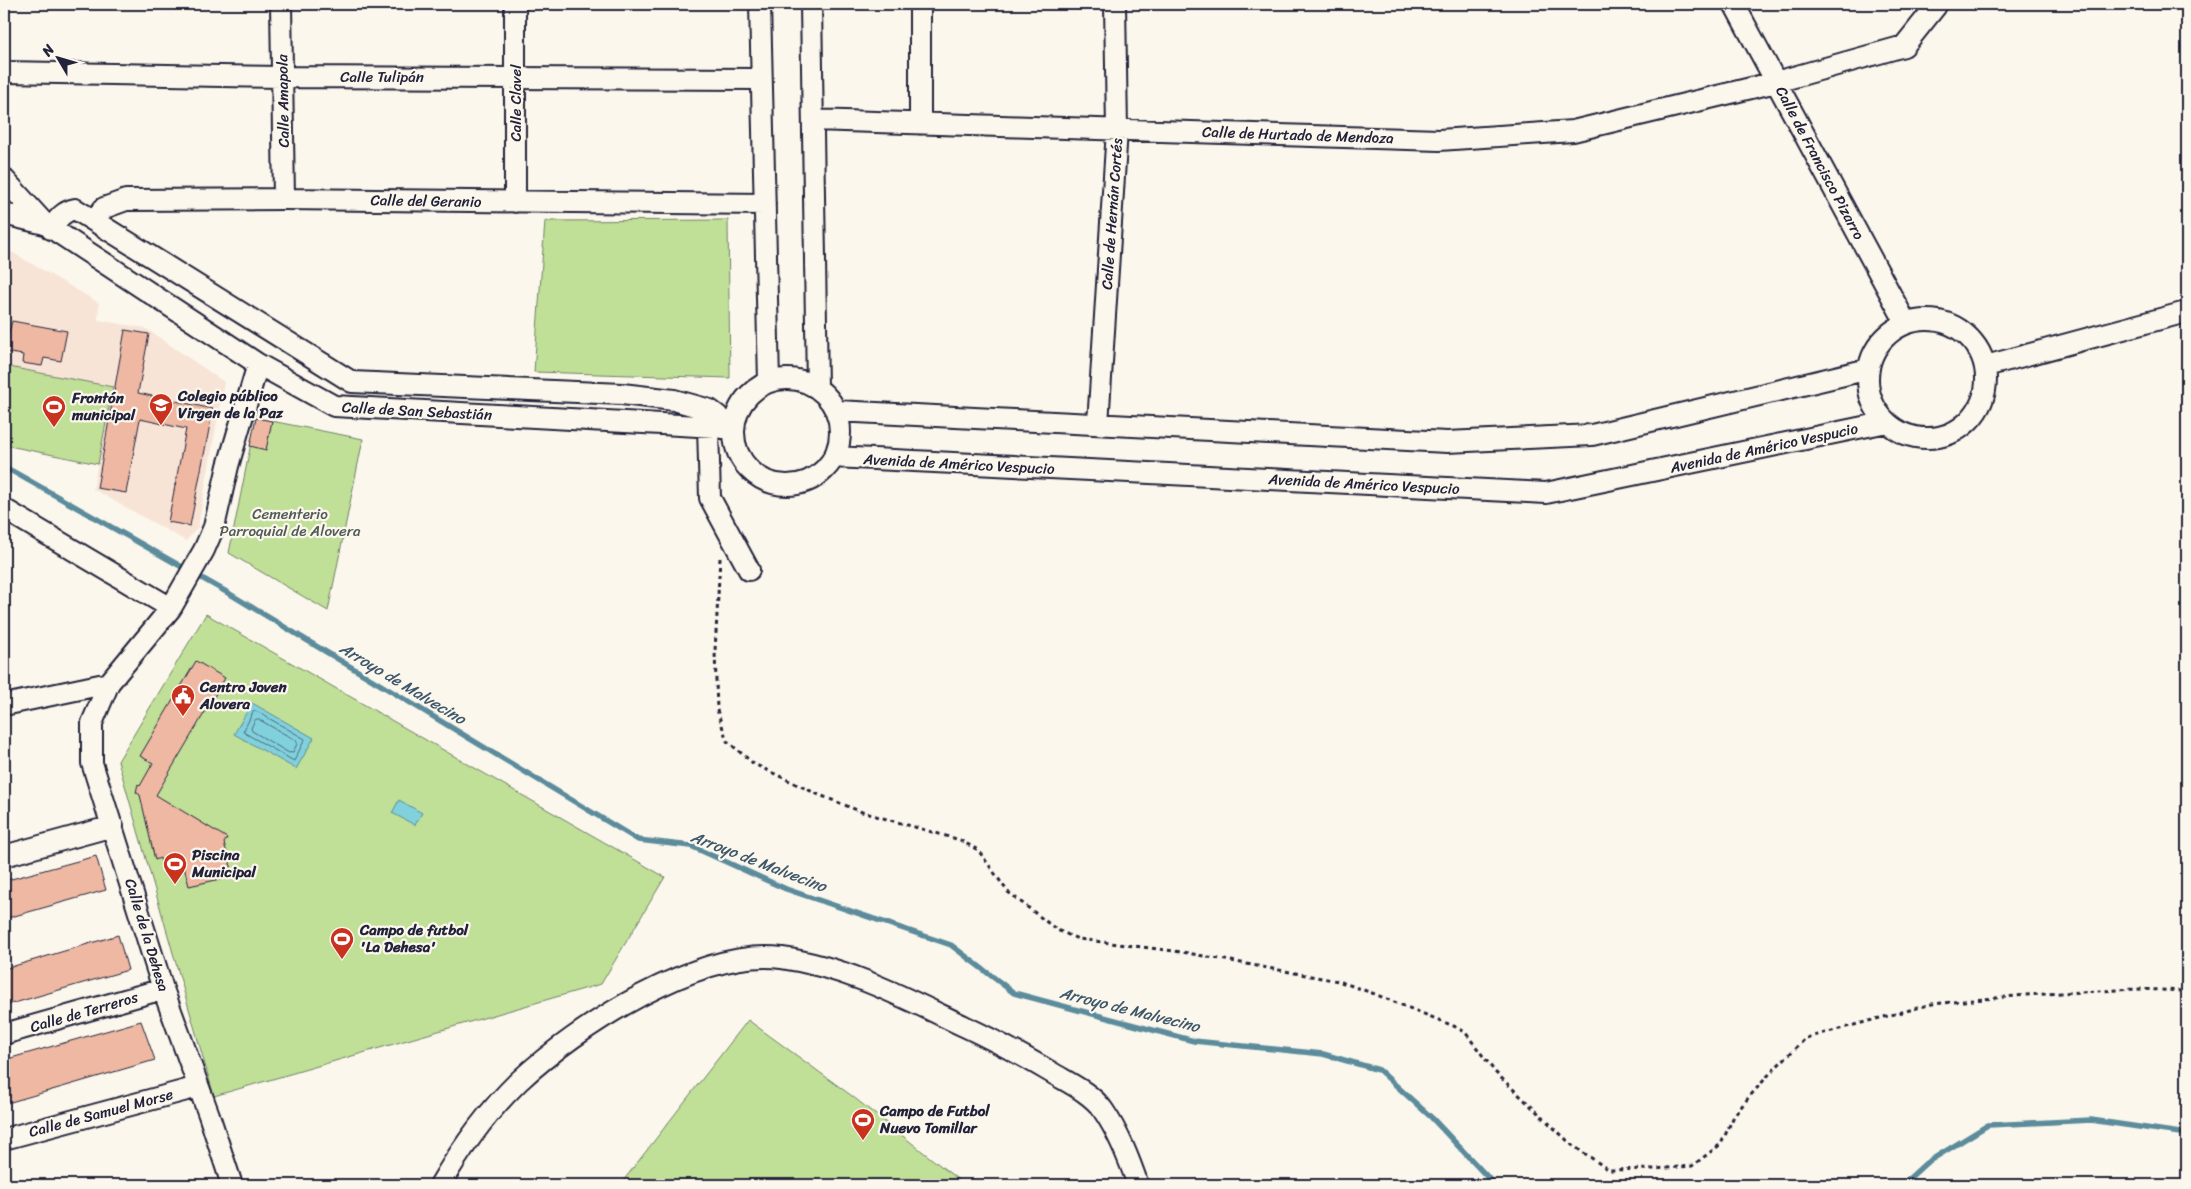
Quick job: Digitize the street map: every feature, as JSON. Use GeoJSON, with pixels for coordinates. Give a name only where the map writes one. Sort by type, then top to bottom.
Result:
{"type":"FeatureCollection","features":[{"type":"Feature","properties":{"kind":"street","name":"Calle Amapola"},"geometry":{"type":"LineString","coordinates":[[281,4],[284,199]]}},
{"type":"Feature","properties":{"kind":"street","name":"Calle Clavel"},"geometry":{"type":"LineString","coordinates":[[515,4],[515,202]]}},
{"type":"Feature","properties":{"kind":"street"},"geometry":{"type":"LineString","coordinates":[[760,4],[760,80],[766,204],[769,382]]}},
{"type":"Feature","properties":{"kind":"street"},"geometry":{"type":"LineString","coordinates":[[811,4],[817,387]]}},
{"type":"Feature","properties":{"kind":"street"},"geometry":{"type":"LineString","coordinates":[[920,4],[920,124]]}},
{"type":"Feature","properties":{"kind":"street","name":"Calle de Hernán Cortés"},"geometry":{"type":"LineString","coordinates":[[1098,424],[1117,130],[1115,4]]}},
{"type":"Feature","properties":{"kind":"street","name":"Calle de Francisco Pizarro"},"geometry":{"type":"LineString","coordinates":[[1734,4],[1906,323]]}},
{"type":"Feature","properties":{"kind":"street","name":"Calle de Hurtado de Mendoza"},"geometry":{"type":"LineString","coordinates":[[813,120],[1439,140],[1573,131],[1776,82],[1904,46],[1936,6],[1934,4]]}},
{"type":"Feature","properties":{"kind":"street","name":"Calle Tulipán"},"geometry":{"type":"LineString","coordinates":[[4,72],[760,80]]}},
{"type":"Feature","properties":{"kind":"street"},"geometry":{"type":"LineString","coordinates":[[4,179],[48,226],[67,210],[75,209],[352,382],[622,394],[674,400],[710,410],[718,416],[721,428],[710,498],[749,570]]}},
{"type":"Feature","properties":{"kind":"street","name":"Calle del Geranio"},"geometry":{"type":"LineString","coordinates":[[94,220],[104,208],[126,200],[284,199],[766,204]]}},
{"type":"Feature","properties":{"kind":"street","name":"Calle de San Sebastián"},"geometry":{"type":"LineString","coordinates":[[4,214],[48,226],[258,364],[334,406],[721,428]]}},
{"type":"Feature","properties":{"kind":"street"},"geometry":{"type":"LineString","coordinates":[[1986,366],[2186,312]]}},
{"type":"Feature","properties":{"kind":"street"},"geometry":{"type":"LineString","coordinates":[[1926,320],[1946,322],[1964,332],[1974,342],[1986,366],[1987,385],[1982,403],[1971,419],[1956,431],[1939,437],[1920,438],[1902,433],[1886,422],[1875,407],[1869,390],[1869,369],[1876,350],[1889,334],[1906,323],[1926,320]]}},
{"type":"Feature","properties":{"kind":"street","name":"Calle de la Dehesa"},"geometry":{"type":"LineString","coordinates":[[232,1185],[163,989],[92,763],[92,723],[109,683],[176,600],[204,550],[214,527],[228,466],[258,364]]}},
{"type":"Feature","properties":{"kind":"street"},"geometry":{"type":"LineString","coordinates":[[837,411],[1447,442],[1592,435],[1869,369]]}},
{"type":"Feature","properties":{"kind":"street"},"geometry":{"type":"LineString","coordinates":[[793,378],[817,387],[829,398],[837,411],[841,426],[840,442],[834,457],[825,470],[812,480],[796,485],[780,485],[765,480],[752,472],[741,459],[735,444],[721,428],[737,414],[744,400],[755,389],[769,382],[793,378]]}},
{"type":"Feature","properties":{"kind":"street","name":"Avenida de Américo Vespucio"},"geometry":{"type":"LineString","coordinates":[[834,457],[1546,493],[1886,422]]}},
{"type":"Feature","properties":{"kind":"street"},"geometry":{"type":"LineString","coordinates":[[4,509],[176,600]]}},
{"type":"Feature","properties":{"kind":"street"},"geometry":{"type":"LineString","coordinates":[[4,705],[109,683]]}},
{"type":"Feature","properties":{"kind":"street"},"geometry":{"type":"LineString","coordinates":[[4,856],[113,826]]}},
{"type":"Feature","properties":{"kind":"street"},"geometry":{"type":"LineString","coordinates":[[440,1185],[473,1132],[518,1082],[556,1049],[638,996],[691,972],[730,960],[780,958],[830,968],[916,1003],[1007,1046],[1083,1091],[1102,1108],[1126,1151],[1138,1185]]}},
{"type":"Feature","properties":{"kind":"street","name":"Calle de Terreros"},"geometry":{"type":"LineString","coordinates":[[4,1034],[163,989]]}},
{"type":"Feature","properties":{"kind":"street","name":"Calle de Samuel Morse"},"geometry":{"type":"LineString","coordinates":[[4,1139],[198,1087]]}},
{"type":"Feature","properties":{"kind":"path"},"geometry":{"type":"LineString","coordinates":[[720,557],[715,651],[717,710],[727,741],[754,764],[817,794],[862,812],[960,840],[978,850],[1008,892],[1057,930],[1078,939],[1182,952],[1338,981],[1461,1029],[1495,1072],[1572,1145],[1609,1170],[1692,1166],[1720,1144],[1734,1116],[1749,1096],[1806,1038],[1932,1004],[2026,995],[2136,989],[2187,991]]}},
{"type":"Feature","properties":{"kind":"shaded area","name":"Colegio público Virgen de la Paz"},"geometry":{"type":"Polygon","coordinates":[[[4,250],[10,251],[99,303],[98,320],[145,328],[224,382],[198,527],[186,541],[93,489],[112,387],[4,366],[4,250]]]}},
{"type":"Feature","properties":{"kind":"green space"},"geometry":{"type":"Polygon","coordinates":[[[728,220],[730,378],[534,372],[545,221],[728,220]]]}},
{"type":"Feature","properties":{"kind":"green space","name":"Frontón municipal"},"geometry":{"type":"Polygon","coordinates":[[[4,366],[113,387],[98,464],[4,445],[4,366]]]}},
{"type":"Feature","properties":{"kind":"green space","name":"Cementerio Parroquial de Alovera"},"geometry":{"type":"Polygon","coordinates":[[[256,418],[363,439],[328,611],[229,553],[256,418]]]}},
{"type":"Feature","properties":{"kind":"green space"},"geometry":{"type":"Polygon","coordinates":[[[206,614],[665,877],[601,984],[214,1096],[118,761],[206,614]]]}},
{"type":"Feature","properties":{"kind":"green space"},"geometry":{"type":"Polygon","coordinates":[[[748,1020],[852,1096],[965,1185],[629,1185],[623,1181],[748,1020]]]}},
{"type":"Feature","properties":{"kind":"water"},"geometry":{"type":"Polygon","coordinates":[[[252,703],[314,738],[296,769],[234,734],[252,703]]]}},
{"type":"Feature","properties":{"kind":"water"},"geometry":{"type":"Polygon","coordinates":[[[399,800],[422,813],[415,825],[392,813],[399,800]]]}},
{"type":"Feature","properties":{"kind":"building"},"geometry":{"type":"Polygon","coordinates":[[[12,321],[67,331],[61,361],[44,358],[42,366],[22,363],[23,355],[4,352],[12,321]]]}},
{"type":"Feature","properties":{"kind":"building"},"geometry":{"type":"Polygon","coordinates":[[[125,330],[149,334],[138,393],[213,409],[190,526],[168,522],[186,429],[140,419],[126,493],[97,488],[125,330]]]}},
{"type":"Feature","properties":{"kind":"building"},"geometry":{"type":"Polygon","coordinates":[[[256,418],[272,421],[266,450],[250,446],[256,418]]]}},
{"type":"Feature","properties":{"kind":"building"},"geometry":{"type":"Polygon","coordinates":[[[196,661],[225,678],[156,795],[227,838],[224,843],[234,876],[189,886],[184,867],[164,872],[160,858],[155,860],[140,795],[136,792],[138,784],[140,786],[153,763],[140,756],[196,661]]]}},
{"type":"Feature","properties":{"kind":"building"},"geometry":{"type":"Polygon","coordinates":[[[96,856],[106,890],[4,919],[4,881],[96,856]]]}},
{"type":"Feature","properties":{"kind":"building"},"geometry":{"type":"Polygon","coordinates":[[[118,935],[128,970],[4,1006],[4,969],[118,935]]]}},
{"type":"Feature","properties":{"kind":"building"},"geometry":{"type":"Polygon","coordinates":[[[141,1021],[155,1060],[4,1104],[4,1060],[141,1021]]]}},
{"type":"Feature","properties":{"kind":"waterway","name":"Arroyo de Malvecino"},"geometry":{"type":"LineString","coordinates":[[4,469],[12,471],[230,594],[638,840],[691,846],[786,889],[951,945],[1014,993],[1194,1041],[1323,1054],[1379,1070],[1432,1118],[1495,1185]]}},
{"type":"Feature","properties":{"kind":"waterway","name":"Arroyo de Malvecino"},"geometry":{"type":"LineString","coordinates":[[1902,1185],[1926,1163],[1988,1125],[2091,1120],[2187,1134]]}},
{"type":"Feature","properties":{"kind":"place","name":"Colegio público Virgen de la Paz"},"geometry":{"type":"Point","coordinates":[161,426]}},
{"type":"Feature","properties":{"kind":"place","name":"Frontón municipal"},"geometry":{"type":"Point","coordinates":[54,428]}},
{"type":"Feature","properties":{"kind":"place","name":"Centro Joven Alovera"},"geometry":{"type":"Point","coordinates":[183,717]}},
{"type":"Feature","properties":{"kind":"place","name":"Piscina Municipal"},"geometry":{"type":"Point","coordinates":[175,885]}},
{"type":"Feature","properties":{"kind":"place","name":"Campo de futbol 'La Dehesa'"},"geometry":{"type":"Point","coordinates":[342,960]}},
{"type":"Feature","properties":{"kind":"place","name":"Campo de Futbol Nuevo Tomillar"},"geometry":{"type":"Point","coordinates":[863,1141]}}]}
